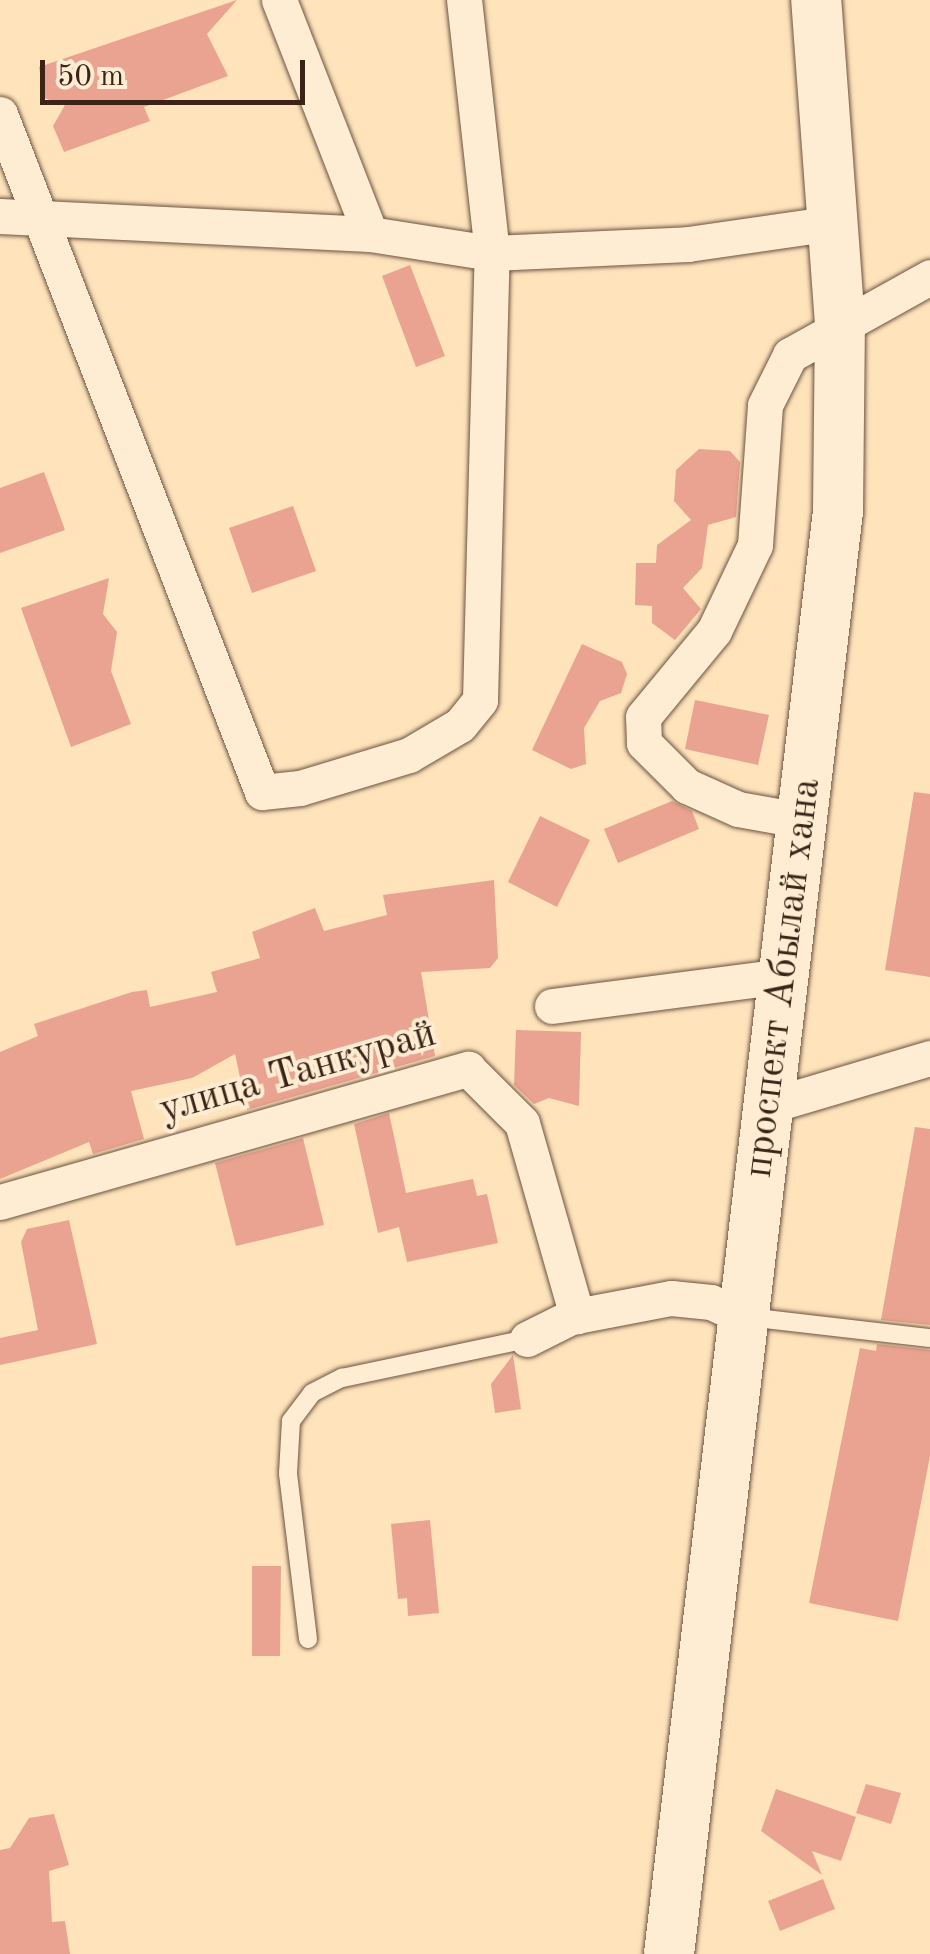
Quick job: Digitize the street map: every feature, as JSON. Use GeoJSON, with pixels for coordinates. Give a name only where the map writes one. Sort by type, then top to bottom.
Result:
{"type":"FeatureCollection","features":[{"type":"Feature","properties":{"kind":"main road","name":"проспект Абылай хана"},"geometry":{"type":"LineString","coordinates":[[669,1954],[782,976],[805,820],[838,511],[840,324],[816,0]]}},
{"type":"Feature","properties":{"kind":"street"},"geometry":{"type":"LineString","coordinates":[[279,0],[370,234]]}},
{"type":"Feature","properties":{"kind":"street"},"geometry":{"type":"LineString","coordinates":[[0,114],[36,217],[262,792],[410,755],[460,725],[480,700],[492,253],[464,0]]}},
{"type":"Feature","properties":{"kind":"street"},"geometry":{"type":"LineString","coordinates":[[0,216],[370,234],[492,253],[688,244],[832,223]]}},
{"type":"Feature","properties":{"kind":"street"},"geometry":{"type":"LineString","coordinates":[[805,820],[738,809],[687,786],[644,743],[643,717],[714,631],[755,545],[765,406],[790,355],[930,277]]}},
{"type":"Feature","properties":{"kind":"street"},"geometry":{"type":"LineString","coordinates":[[552,1006],[782,976]]}},
{"type":"Feature","properties":{"kind":"street"},"geometry":{"type":"LineString","coordinates":[[768,1106],[930,1058]]}},
{"type":"Feature","properties":{"kind":"street","name":"улица Танкурай"},"geometry":{"type":"LineString","coordinates":[[0,1202],[468,1069],[522,1122],[577,1316]]}},
{"type":"Feature","properties":{"kind":"street"},"geometry":{"type":"LineString","coordinates":[[527,1339],[577,1316],[671,1298],[711,1302],[743,1317]]}},
{"type":"Feature","properties":{"kind":"lane"},"geometry":{"type":"LineString","coordinates":[[743,1317],[930,1338]]}},
{"type":"Feature","properties":{"kind":"lane"},"geometry":{"type":"LineString","coordinates":[[308,1639],[288,1473],[291,1421],[312,1393],[342,1378],[527,1339]]}},
{"type":"Feature","properties":{"kind":"building"},"geometry":{"type":"Polygon","coordinates":[[[237,0],[207,34],[228,76],[144,107],[150,121],[64,152],[53,126],[65,105],[44,98],[39,67],[237,0]]]}},
{"type":"Feature","properties":{"kind":"building"},"geometry":{"type":"Polygon","coordinates":[[[410,265],[445,356],[416,367],[382,276],[410,265]]]}},
{"type":"Feature","properties":{"kind":"building"},"geometry":{"type":"Polygon","coordinates":[[[699,449],[730,451],[740,462],[736,517],[708,525],[702,568],[683,588],[701,609],[675,640],[652,623],[652,606],[635,605],[636,563],[656,563],[657,545],[691,520],[674,501],[676,470],[699,449]]]}},
{"type":"Feature","properties":{"kind":"building"},"geometry":{"type":"Polygon","coordinates":[[[44,472],[65,530],[0,553],[0,488],[44,472]]]}},
{"type":"Feature","properties":{"kind":"building"},"geometry":{"type":"Polygon","coordinates":[[[293,506],[316,571],[252,593],[229,528],[293,506]]]}},
{"type":"Feature","properties":{"kind":"building"},"geometry":{"type":"Polygon","coordinates":[[[109,578],[103,614],[117,632],[111,671],[131,724],[71,747],[21,608],[109,578]]]}},
{"type":"Feature","properties":{"kind":"building"},"geometry":{"type":"Polygon","coordinates":[[[582,644],[622,662],[627,674],[621,693],[600,701],[584,728],[586,764],[571,769],[532,750],[582,644]]]}},
{"type":"Feature","properties":{"kind":"building"},"geometry":{"type":"Polygon","coordinates":[[[695,700],[769,715],[758,765],[685,749],[695,700]]]}},
{"type":"Feature","properties":{"kind":"building"},"geometry":{"type":"Polygon","coordinates":[[[914,792],[930,794],[930,977],[885,970],[914,792]]]}},
{"type":"Feature","properties":{"kind":"building"},"geometry":{"type":"Polygon","coordinates":[[[672,801],[692,811],[699,829],[618,863],[604,829],[672,801]]]}},
{"type":"Feature","properties":{"kind":"building"},"geometry":{"type":"Polygon","coordinates":[[[540,816],[590,840],[557,907],[508,882],[540,816]]]}},
{"type":"Feature","properties":{"kind":"building"},"geometry":{"type":"Polygon","coordinates":[[[494,880],[498,958],[490,968],[421,972],[435,1056],[247,1110],[235,1054],[192,1078],[131,1091],[144,1139],[93,1154],[89,1142],[0,1179],[0,1052],[38,1036],[34,1024],[132,992],[147,990],[150,1007],[217,992],[211,972],[260,958],[252,932],[315,908],[324,931],[387,915],[383,895],[494,880]]]}},
{"type":"Feature","properties":{"kind":"building"},"geometry":{"type":"Polygon","coordinates":[[[516,1030],[581,1032],[579,1106],[549,1098],[534,1104],[514,1085],[516,1030]]]}},
{"type":"Feature","properties":{"kind":"building"},"geometry":{"type":"Polygon","coordinates":[[[389,1113],[406,1193],[473,1179],[477,1196],[487,1194],[498,1243],[407,1262],[399,1227],[378,1233],[354,1124],[389,1113]]]}},
{"type":"Feature","properties":{"kind":"building"},"geometry":{"type":"Polygon","coordinates":[[[915,1127],[930,1129],[930,1325],[881,1320],[915,1127]]]}},
{"type":"Feature","properties":{"kind":"building"},"geometry":{"type":"Polygon","coordinates":[[[303,1138],[324,1225],[236,1246],[215,1163],[303,1138]]]}},
{"type":"Feature","properties":{"kind":"building"},"geometry":{"type":"Polygon","coordinates":[[[69,1220],[97,1344],[0,1365],[0,1338],[38,1330],[21,1242],[27,1229],[69,1220]]]}},
{"type":"Feature","properties":{"kind":"building"},"geometry":{"type":"Polygon","coordinates":[[[877,1344],[930,1350],[930,1456],[898,1621],[809,1603],[860,1348],[876,1351],[877,1344]]]}},
{"type":"Feature","properties":{"kind":"building"},"geometry":{"type":"Polygon","coordinates":[[[513,1355],[521,1409],[495,1413],[491,1384],[513,1355]]]}},
{"type":"Feature","properties":{"kind":"building"},"geometry":{"type":"Polygon","coordinates":[[[430,1520],[439,1613],[408,1616],[407,1598],[398,1599],[391,1524],[430,1520]]]}},
{"type":"Feature","properties":{"kind":"building"},"geometry":{"type":"Polygon","coordinates":[[[252,1566],[281,1566],[280,1656],[252,1656],[252,1566]]]}},
{"type":"Feature","properties":{"kind":"building"},"geometry":{"type":"Polygon","coordinates":[[[866,1784],[901,1793],[891,1824],[856,1813],[866,1784]]]}},
{"type":"Feature","properties":{"kind":"building"},"geometry":{"type":"Polygon","coordinates":[[[776,1789],[856,1817],[841,1861],[812,1851],[822,1875],[761,1831],[776,1789]]]}},
{"type":"Feature","properties":{"kind":"building"},"geometry":{"type":"Polygon","coordinates":[[[54,1814],[69,1865],[49,1871],[52,1922],[65,1921],[70,1954],[0,1954],[0,1850],[10,1848],[29,1818],[54,1814]]]}},
{"type":"Feature","properties":{"kind":"building"},"geometry":{"type":"Polygon","coordinates":[[[823,1879],[835,1909],[780,1931],[768,1901],[823,1879]]]}}]}
